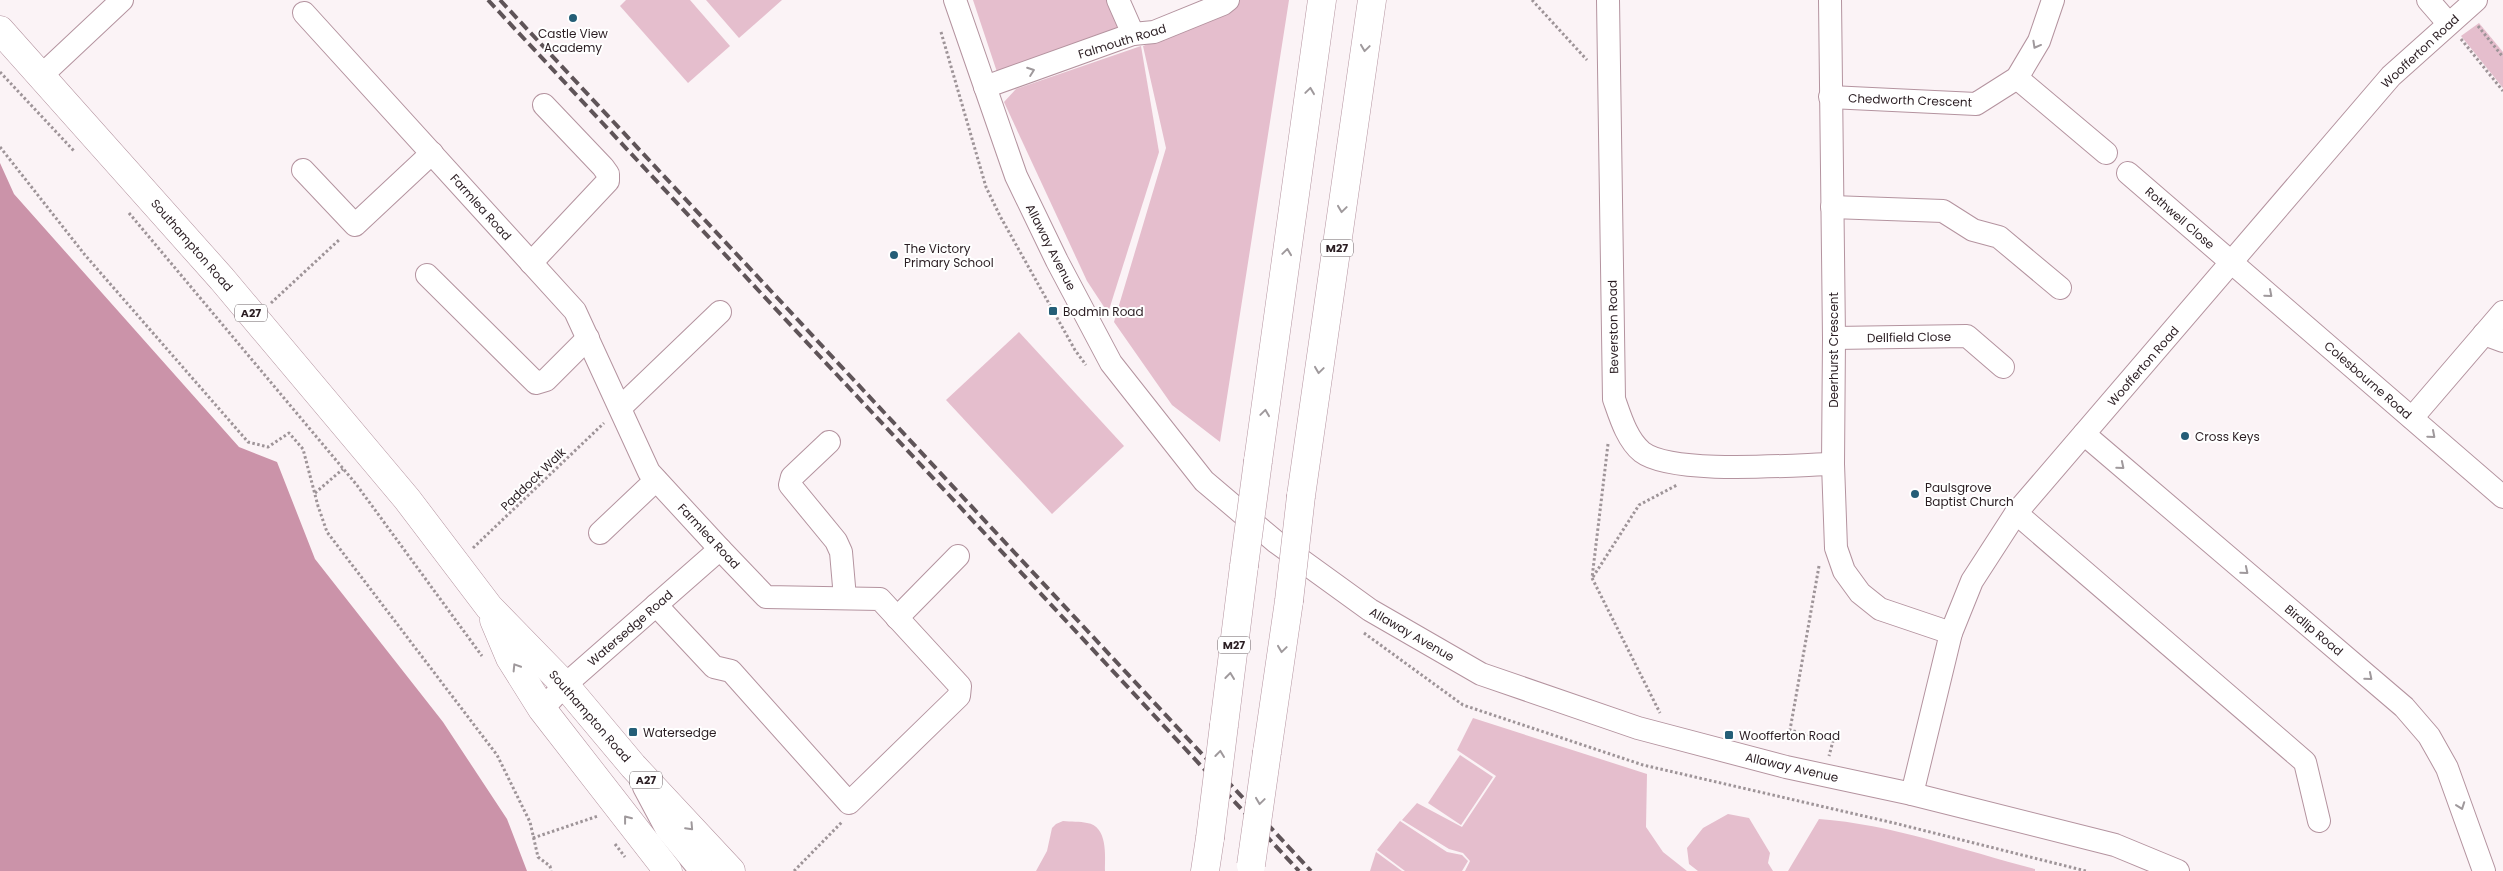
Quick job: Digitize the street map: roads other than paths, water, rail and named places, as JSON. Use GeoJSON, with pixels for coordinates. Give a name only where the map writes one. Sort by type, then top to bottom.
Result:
{"type":"FeatureCollection","features":[{"type":"Feature","properties":{"kind":"main road","name":"M27"},"geometry":{"type":"LineString","coordinates":[[1205,871],[1258,461],[1322,0]]}},
{"type":"Feature","properties":{"kind":"main road","name":"M27"},"geometry":{"type":"LineString","coordinates":[[1250,868],[1372,0]]}},
{"type":"Feature","properties":{"kind":"main road","name":"Southampton Road"},"geometry":{"type":"LineString","coordinates":[[0,30],[254,318],[407,500],[489,607],[566,685],[633,766],[731,871]]}},
{"type":"Feature","properties":{"kind":"main road","name":"Southampton Road"},"geometry":{"type":"LineString","coordinates":[[489,607],[510,658],[542,709],[668,871]]}},
{"type":"Feature","properties":{"kind":"street"},"geometry":{"type":"LineString","coordinates":[[41,76],[122,0]]}},
{"type":"Feature","properties":{"kind":"street","name":"Allaway Avenue"},"geometry":{"type":"LineString","coordinates":[[955,0],[1027,200],[1111,363],[1204,481],[1276,542],[1370,610],[1481,674],[1638,728],[1825,776],[1912,794],[2116,845],[2169,869]]}},
{"type":"Feature","properties":{"kind":"street"},"geometry":{"type":"LineString","coordinates":[[1118,0],[1133,34]]}},
{"type":"Feature","properties":{"kind":"street","name":"Falmouth Road"},"geometry":{"type":"LineString","coordinates":[[985,87],[1133,34],[1154,32],[1223,4],[1228,0]]}},
{"type":"Feature","properties":{"kind":"street","name":"Beverston Road"},"geometry":{"type":"LineString","coordinates":[[1608,0],[1614,399],[1624,428],[1642,453],[1676,464],[1710,467],[1833,464]]}},
{"type":"Feature","properties":{"kind":"street","name":"Deerhurst Crescent"},"geometry":{"type":"LineString","coordinates":[[1830,0],[1834,338],[1833,464],[1836,548],[1844,571],[1860,593],[1880,609],[1951,633]]}},
{"type":"Feature","properties":{"kind":"street","name":"Chedworth Crescent"},"geometry":{"type":"LineString","coordinates":[[1830,97],[1976,104],[2017,78],[2039,42],[2053,0]]}},
{"type":"Feature","properties":{"kind":"street"},"geometry":{"type":"LineString","coordinates":[[2428,0],[2463,11]]}},
{"type":"Feature","properties":{"kind":"street","name":"Woofferton Road"},"geometry":{"type":"LineString","coordinates":[[1912,794],[1951,633],[1972,582],[2016,514],[2391,76],[2463,11]]}},
{"type":"Feature","properties":{"kind":"street","name":"Farmlea Road"},"geometry":{"type":"LineString","coordinates":[[304,13],[575,311],[621,407],[649,472],[720,549],[766,596],[880,599],[960,686],[959,696],[849,803],[731,671],[714,667],[656,604]]}},
{"type":"Feature","properties":{"kind":"street"},"geometry":{"type":"LineString","coordinates":[[2017,78],[2106,153]]}},
{"type":"Feature","properties":{"kind":"street"},"geometry":{"type":"LineString","coordinates":[[531,263],[608,182],[608,174],[603,167],[544,105]]}},
{"type":"Feature","properties":{"kind":"street"},"geometry":{"type":"LineString","coordinates":[[303,170],[355,225],[432,153]]}},
{"type":"Feature","properties":{"kind":"street","name":"Rothwell Close"},"geometry":{"type":"LineString","coordinates":[[2128,173],[2232,262]]}},
{"type":"Feature","properties":{"kind":"street"},"geometry":{"type":"LineString","coordinates":[[1832,207],[1943,211],[1973,230],[1999,237],[2060,288]]}},
{"type":"Feature","properties":{"kind":"street","name":"Colesbourne Road"},"geometry":{"type":"LineString","coordinates":[[2232,262],[2503,497]]}},
{"type":"Feature","properties":{"kind":"street"},"geometry":{"type":"LineString","coordinates":[[426,275],[536,383],[546,380],[588,338]]}},
{"type":"Feature","properties":{"kind":"street"},"geometry":{"type":"LineString","coordinates":[[621,407],[720,312]]}},
{"type":"Feature","properties":{"kind":"street"},"geometry":{"type":"LineString","coordinates":[[2412,418],[2494,337],[2503,312]]}},
{"type":"Feature","properties":{"kind":"street","name":"Dellfield Close"},"geometry":{"type":"LineString","coordinates":[[1834,338],[1967,336],[2003,367]]}},
{"type":"Feature","properties":{"kind":"street","name":"Birdlip Road"},"geometry":{"type":"LineString","coordinates":[[2084,434],[2404,707],[2429,736],[2447,768],[2484,871]]}},
{"type":"Feature","properties":{"kind":"street"},"geometry":{"type":"LineString","coordinates":[[829,442],[792,477],[790,485],[836,541],[841,552],[845,598]]}},
{"type":"Feature","properties":{"kind":"street"},"geometry":{"type":"LineString","coordinates":[[600,533],[656,480]]}},
{"type":"Feature","properties":{"kind":"street"},"geometry":{"type":"LineString","coordinates":[[2016,514],[2306,762],[2319,821]]}},
{"type":"Feature","properties":{"kind":"street","name":"Watersedge Road"},"geometry":{"type":"LineString","coordinates":[[542,709],[656,604],[720,549]]}},
{"type":"Feature","properties":{"kind":"street"},"geometry":{"type":"LineString","coordinates":[[897,618],[958,556]]}},
{"type":"Feature","properties":{"kind":"street"},"geometry":{"type":"LineString","coordinates":[[633,766],[667,830],[701,871]]}},
{"type":"Feature","properties":{"kind":"railway"},"geometry":{"type":"LineString","coordinates":[[488,0],[1299,871]]}},
{"type":"Feature","properties":{"kind":"railway"},"geometry":{"type":"LineString","coordinates":[[500,0],[1311,871]]}},
{"type":"Feature","properties":{"kind":"place","name":"Castle View Academy"},"geometry":{"type":"Point","coordinates":[573,18]}},
{"type":"Feature","properties":{"kind":"place","name":"The Victory Primary School"},"geometry":{"type":"Point","coordinates":[894,255]}},
{"type":"Feature","properties":{"kind":"place","name":"Bodmin Road"},"geometry":{"type":"Point","coordinates":[1053,311]}},
{"type":"Feature","properties":{"kind":"place","name":"Cross Keys"},"geometry":{"type":"Point","coordinates":[2185,436]}},
{"type":"Feature","properties":{"kind":"place","name":"Paulsgrove Baptist Church"},"geometry":{"type":"Point","coordinates":[1915,494]}},
{"type":"Feature","properties":{"kind":"place","name":"Watersedge"},"geometry":{"type":"Point","coordinates":[633,732]}},
{"type":"Feature","properties":{"kind":"place","name":"Woofferton Road"},"geometry":{"type":"Point","coordinates":[1729,735]}}]}
